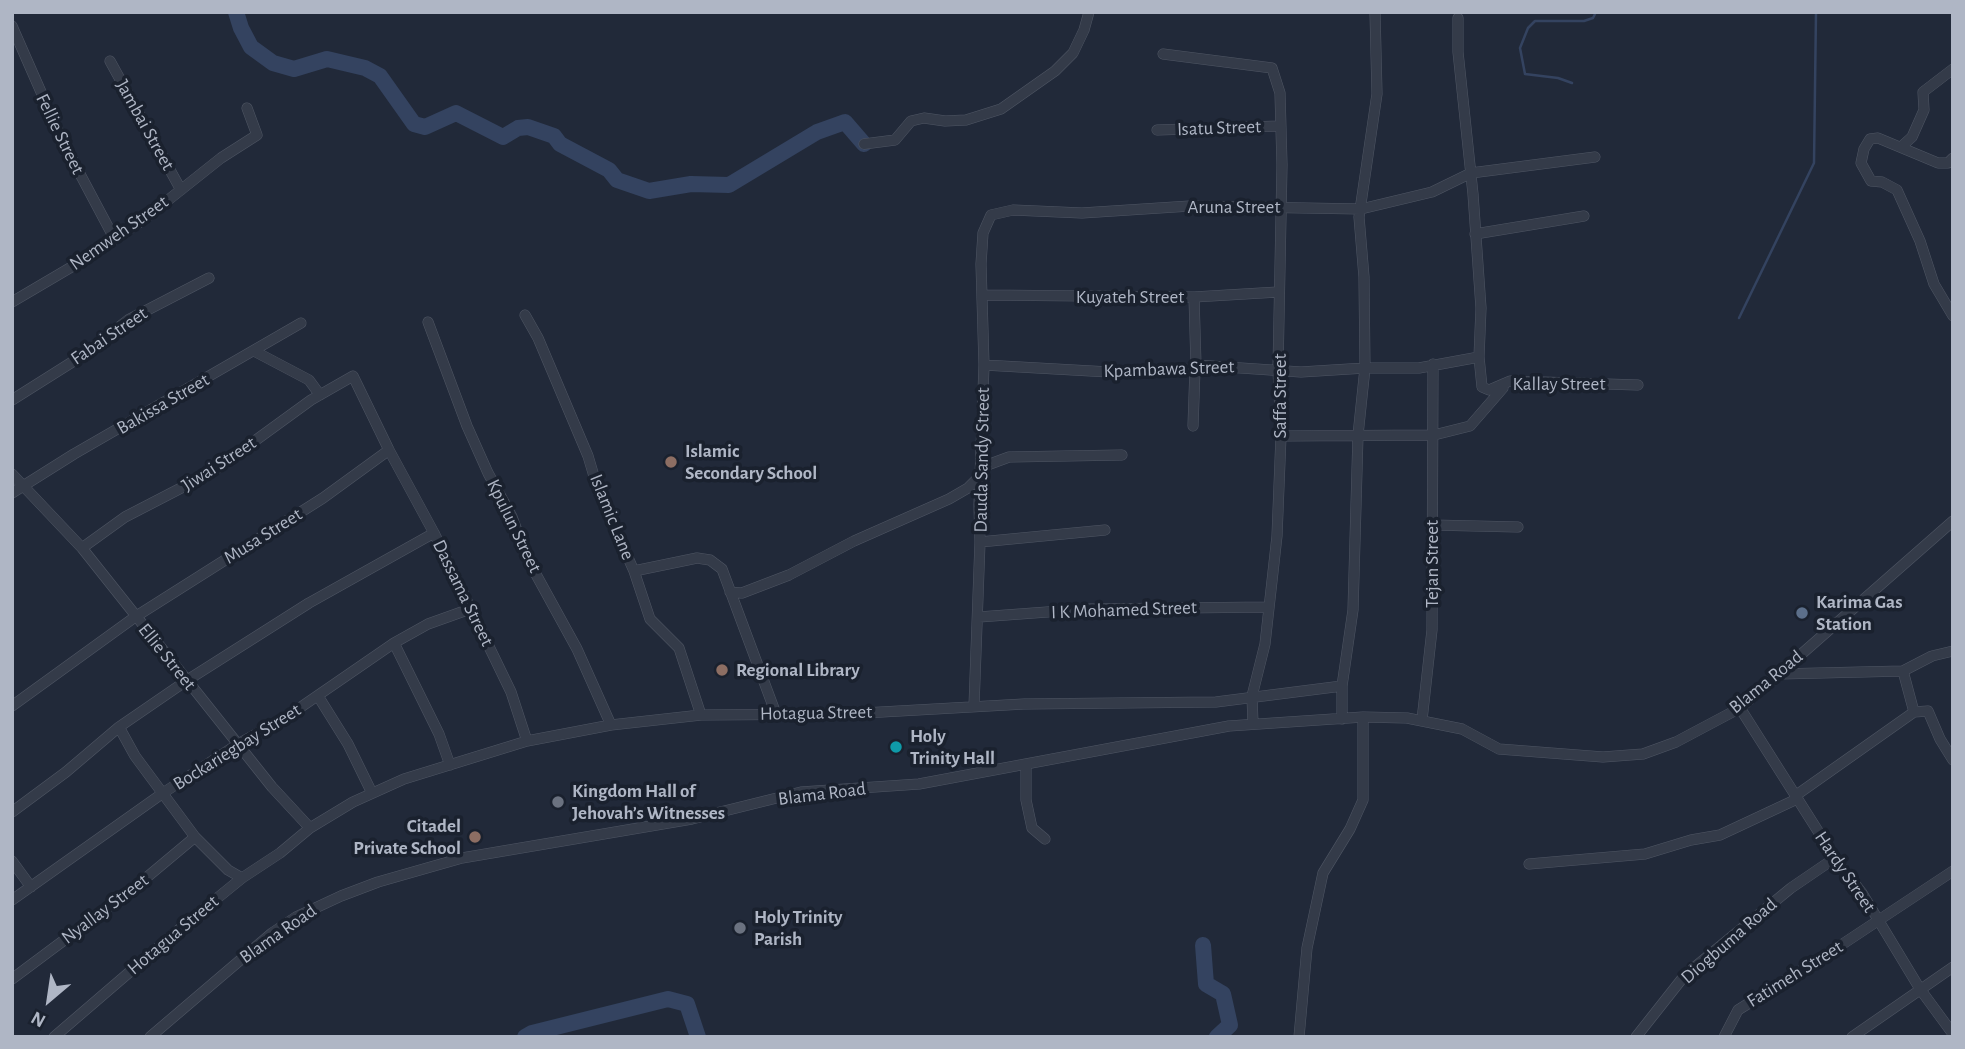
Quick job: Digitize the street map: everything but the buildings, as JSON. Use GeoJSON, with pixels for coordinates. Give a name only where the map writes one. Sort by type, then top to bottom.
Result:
{"type":"FeatureCollection","features":[{"type":"Feature","properties":{"kind":"street"},"geometry":{"type":"LineString","coordinates":[[864,144],[895,140],[911,121],[923,118],[967,120],[1001,109],[1055,71],[1073,53],[1089,12]]}},
{"type":"Feature","properties":{"kind":"street"},"geometry":{"type":"LineString","coordinates":[[1342,719],[1342,686],[1353,610],[1358,435],[1365,368],[1364,277],[1359,217],[1377,94],[1376,12]]}},
{"type":"Feature","properties":{"kind":"street"},"geometry":{"type":"LineString","coordinates":[[1458,18],[1458,52],[1471,173],[1480,308],[1479,357]]}},
{"type":"Feature","properties":{"kind":"street","name":"Fellie Street"},"geometry":{"type":"LineString","coordinates":[[12,26],[63,142],[114,238]]}},
{"type":"Feature","properties":{"kind":"street","name":"Saffa Street"},"geometry":{"type":"LineString","coordinates":[[1163,54],[1272,68],[1280,93],[1278,369],[1281,436],[1277,536],[1265,644],[1252,696],[1253,724]]}},
{"type":"Feature","properties":{"kind":"street","name":"Jambai Street"},"geometry":{"type":"LineString","coordinates":[[110,61],[181,190]]}},
{"type":"Feature","properties":{"kind":"street"},"geometry":{"type":"LineString","coordinates":[[1901,147],[1912,137],[1924,110],[1923,92],[1953,69]]}},
{"type":"Feature","properties":{"kind":"street","name":"Nemweh Street"},"geometry":{"type":"LineString","coordinates":[[12,302],[85,259],[143,220],[221,158],[257,135],[247,108]]}},
{"type":"Feature","properties":{"kind":"street","name":"Isatu Street"},"geometry":{"type":"LineString","coordinates":[[1157,130],[1280,126]]}},
{"type":"Feature","properties":{"kind":"street"},"geometry":{"type":"LineString","coordinates":[[1953,158],[1948,163],[1938,163],[1878,138],[1870,139],[1864,149],[1861,163],[1871,181],[1882,182],[1897,190],[1920,240],[1934,284],[1953,316]]}},
{"type":"Feature","properties":{"kind":"street","name":"Aruna Street"},"geometry":{"type":"LineString","coordinates":[[991,215],[1013,211],[1082,213],[1190,206],[1361,209],[1398,202],[1432,191],[1471,173],[1595,157]]}},
{"type":"Feature","properties":{"kind":"street","name":"Dauda Sandy Street"},"geometry":{"type":"LineString","coordinates":[[974,706],[981,542],[979,505],[984,365],[984,233],[991,215]]}},
{"type":"Feature","properties":{"kind":"street"},"geometry":{"type":"LineString","coordinates":[[1475,234],[1584,216]]}},
{"type":"Feature","properties":{"kind":"street","name":"Fabai Street"},"geometry":{"type":"LineString","coordinates":[[12,400],[77,359],[128,320],[209,278]]}},
{"type":"Feature","properties":{"kind":"street","name":"Kuyateh Street"},"geometry":{"type":"LineString","coordinates":[[982,295],[1194,297],[1278,292]]}},
{"type":"Feature","properties":{"kind":"street"},"geometry":{"type":"LineString","coordinates":[[1193,426],[1194,297]]}},
{"type":"Feature","properties":{"kind":"street","name":"Islamic Lane"},"geometry":{"type":"LineString","coordinates":[[525,315],[538,338],[588,456],[599,493],[634,571],[650,619],[679,648],[701,715]]}},
{"type":"Feature","properties":{"kind":"street","name":"Kpulun Street"},"geometry":{"type":"LineString","coordinates":[[428,322],[477,450],[512,517],[527,558],[577,649],[611,725]]}},
{"type":"Feature","properties":{"kind":"street","name":"Bakissa Street"},"geometry":{"type":"LineString","coordinates":[[12,493],[74,454],[301,323]]}},
{"type":"Feature","properties":{"kind":"street"},"geometry":{"type":"LineString","coordinates":[[254,351],[309,380],[320,395]]}},
{"type":"Feature","properties":{"kind":"street","name":"Kpambawa Street"},"geometry":{"type":"LineString","coordinates":[[984,365],[1109,372],[1195,367],[1301,372],[1419,368],[1479,357]]}},
{"type":"Feature","properties":{"kind":"street","name":"Kallay Street"},"geometry":{"type":"LineString","coordinates":[[1479,357],[1482,387],[1489,390],[1510,381],[1638,385]]}},
{"type":"Feature","properties":{"kind":"street","name":"Tejan Street"},"geometry":{"type":"LineString","coordinates":[[1422,720],[1432,630],[1433,364]]}},
{"type":"Feature","properties":{"kind":"street","name":"Jiwai Street"},"geometry":{"type":"LineString","coordinates":[[82,548],[125,517],[212,472],[320,395],[353,376]]}},
{"type":"Feature","properties":{"kind":"street","name":"Dassama Street"},"geometry":{"type":"LineString","coordinates":[[353,376],[434,533],[511,692],[527,741]]}},
{"type":"Feature","properties":{"kind":"street"},"geometry":{"type":"LineString","coordinates":[[1281,436],[1434,435],[1470,426],[1491,399],[1510,381]]}},
{"type":"Feature","properties":{"kind":"street","name":"Musa Street"},"geometry":{"type":"LineString","coordinates":[[12,706],[135,617],[323,498],[389,450]]}},
{"type":"Feature","properties":{"kind":"street"},"geometry":{"type":"LineString","coordinates":[[730,592],[742,593],[789,575],[854,541],[949,499],[968,488],[981,471],[1009,457],[1122,454]]}},
{"type":"Feature","properties":{"kind":"street","name":"Ellie Street"},"geometry":{"type":"LineString","coordinates":[[12,474],[82,548],[272,787],[310,828]]}},
{"type":"Feature","properties":{"kind":"street","name":"Blama Road"},"geometry":{"type":"LineString","coordinates":[[150,1037],[288,922],[319,905],[378,882],[462,858],[692,819],[801,792],[919,784],[1161,737],[1253,724],[1363,717],[1422,720],[1462,729],[1499,749],[1604,757],[1643,754],[1676,742],[1740,708],[1953,521]]}},
{"type":"Feature","properties":{"kind":"street"},"geometry":{"type":"LineString","coordinates":[[1432,525],[1518,527]]}},
{"type":"Feature","properties":{"kind":"street"},"geometry":{"type":"LineString","coordinates":[[981,542],[1105,530]]}},
{"type":"Feature","properties":{"kind":"street"},"geometry":{"type":"LineString","coordinates":[[12,812],[66,772],[119,727],[186,681],[309,603],[434,533]]}},
{"type":"Feature","properties":{"kind":"street"},"geometry":{"type":"LineString","coordinates":[[634,571],[697,558],[709,560],[722,569],[776,714]]}},
{"type":"Feature","properties":{"kind":"street","name":"I K Mohamed Street"},"geometry":{"type":"LineString","coordinates":[[979,617],[1088,610],[1269,607]]}},
{"type":"Feature","properties":{"kind":"street","name":"Bockariegbay Street"},"geometry":{"type":"LineString","coordinates":[[12,900],[163,793],[318,696],[394,643],[428,624],[470,609]]}},
{"type":"Feature","properties":{"kind":"street"},"geometry":{"type":"LineString","coordinates":[[394,643],[439,734],[450,765]]}},
{"type":"Feature","properties":{"kind":"street"},"geometry":{"type":"LineString","coordinates":[[1779,674],[1903,671],[1932,656],[1953,651]]}},
{"type":"Feature","properties":{"kind":"street"},"geometry":{"type":"LineString","coordinates":[[1903,671],[1914,712]]}},
{"type":"Feature","properties":{"kind":"street","name":"Hotagua Street"},"geometry":{"type":"LineString","coordinates":[[54,1037],[242,878],[310,828],[372,793],[404,779],[527,741],[611,725],[701,715],[911,712],[974,706],[1216,702],[1342,686]]}},
{"type":"Feature","properties":{"kind":"street"},"geometry":{"type":"LineString","coordinates":[[318,696],[348,744],[372,793]]}},
{"type":"Feature","properties":{"kind":"street","name":"Hardy Street"},"geometry":{"type":"LineString","coordinates":[[1740,708],[1835,858],[1862,893],[1920,989],[1953,1034]]}},
{"type":"Feature","properties":{"kind":"street"},"geometry":{"type":"LineString","coordinates":[[1529,864],[1644,854],[1691,840],[1720,835],[1796,797],[1914,712],[1928,711],[1953,760]]}},
{"type":"Feature","properties":{"kind":"street"},"geometry":{"type":"LineString","coordinates":[[1299,1037],[1310,935],[1325,866],[1350,829],[1363,800],[1363,717]]}},
{"type":"Feature","properties":{"kind":"street"},"geometry":{"type":"LineString","coordinates":[[119,727],[135,756],[195,837],[228,870],[242,878]]}},
{"type":"Feature","properties":{"kind":"street"},"geometry":{"type":"LineString","coordinates":[[1026,765],[1026,800],[1032,828],[1045,839]]}},
{"type":"Feature","properties":{"kind":"street","name":"Nyallay Street"},"geometry":{"type":"LineString","coordinates":[[12,979],[134,888],[195,837]]}},
{"type":"Feature","properties":{"kind":"street","name":"Diogbuma Road"},"geometry":{"type":"LineString","coordinates":[[1636,1037],[1692,968],[1791,887],[1835,858]]}},
{"type":"Feature","properties":{"kind":"street"},"geometry":{"type":"LineString","coordinates":[[12,861],[31,887]]}},
{"type":"Feature","properties":{"kind":"street","name":"Fatimeh Street"},"geometry":{"type":"LineString","coordinates":[[1724,1037],[1738,1010],[1953,871]]}},
{"type":"Feature","properties":{"kind":"street"},"geometry":{"type":"LineString","coordinates":[[1852,1037],[1953,967]]}},
{"type":"Feature","properties":{"kind":"waterway"},"geometry":{"type":"LineString","coordinates":[[236,12],[251,47],[273,63],[294,69],[327,59],[365,68],[380,76],[414,124],[425,127],[456,113],[503,137],[518,128],[528,127],[554,136],[560,144],[609,170],[617,180],[649,191],[691,184],[729,185],[817,132],[845,122],[864,144]]}},
{"type":"Feature","properties":{"kind":"waterway"},"geometry":{"type":"LineString","coordinates":[[1572,83],[1558,78],[1525,74],[1520,48],[1528,28],[1535,21],[1584,21],[1593,18],[1596,12]]}},
{"type":"Feature","properties":{"kind":"waterway"},"geometry":{"type":"LineString","coordinates":[[1739,318],[1814,163],[1816,12]]}},
{"type":"Feature","properties":{"kind":"waterway"},"geometry":{"type":"LineString","coordinates":[[1203,945],[1206,984],[1223,994],[1230,1025],[1217,1037]]}},
{"type":"Feature","properties":{"kind":"waterway"},"geometry":{"type":"LineString","coordinates":[[525,1037],[668,999],[687,1004],[698,1037]]}},
{"type":"Feature","properties":{"kind":"place","name":"Islamic Secondary School"},"geometry":{"type":"Point","coordinates":[671,462]}},
{"type":"Feature","properties":{"kind":"place","name":"Karima Gas Station"},"geometry":{"type":"Point","coordinates":[1802,613]}},
{"type":"Feature","properties":{"kind":"place","name":"Regional Library"},"geometry":{"type":"Point","coordinates":[722,670]}},
{"type":"Feature","properties":{"kind":"place","name":"Holy Trinity Hall"},"geometry":{"type":"Point","coordinates":[896,747]}},
{"type":"Feature","properties":{"kind":"place","name":"Kingdom Hall of Jehovah’s Witnesses"},"geometry":{"type":"Point","coordinates":[558,802]}},
{"type":"Feature","properties":{"kind":"place","name":"Citadel Private School"},"geometry":{"type":"Point","coordinates":[475,837]}},
{"type":"Feature","properties":{"kind":"place","name":"Holy Trinity Parish"},"geometry":{"type":"Point","coordinates":[740,928]}}]}
